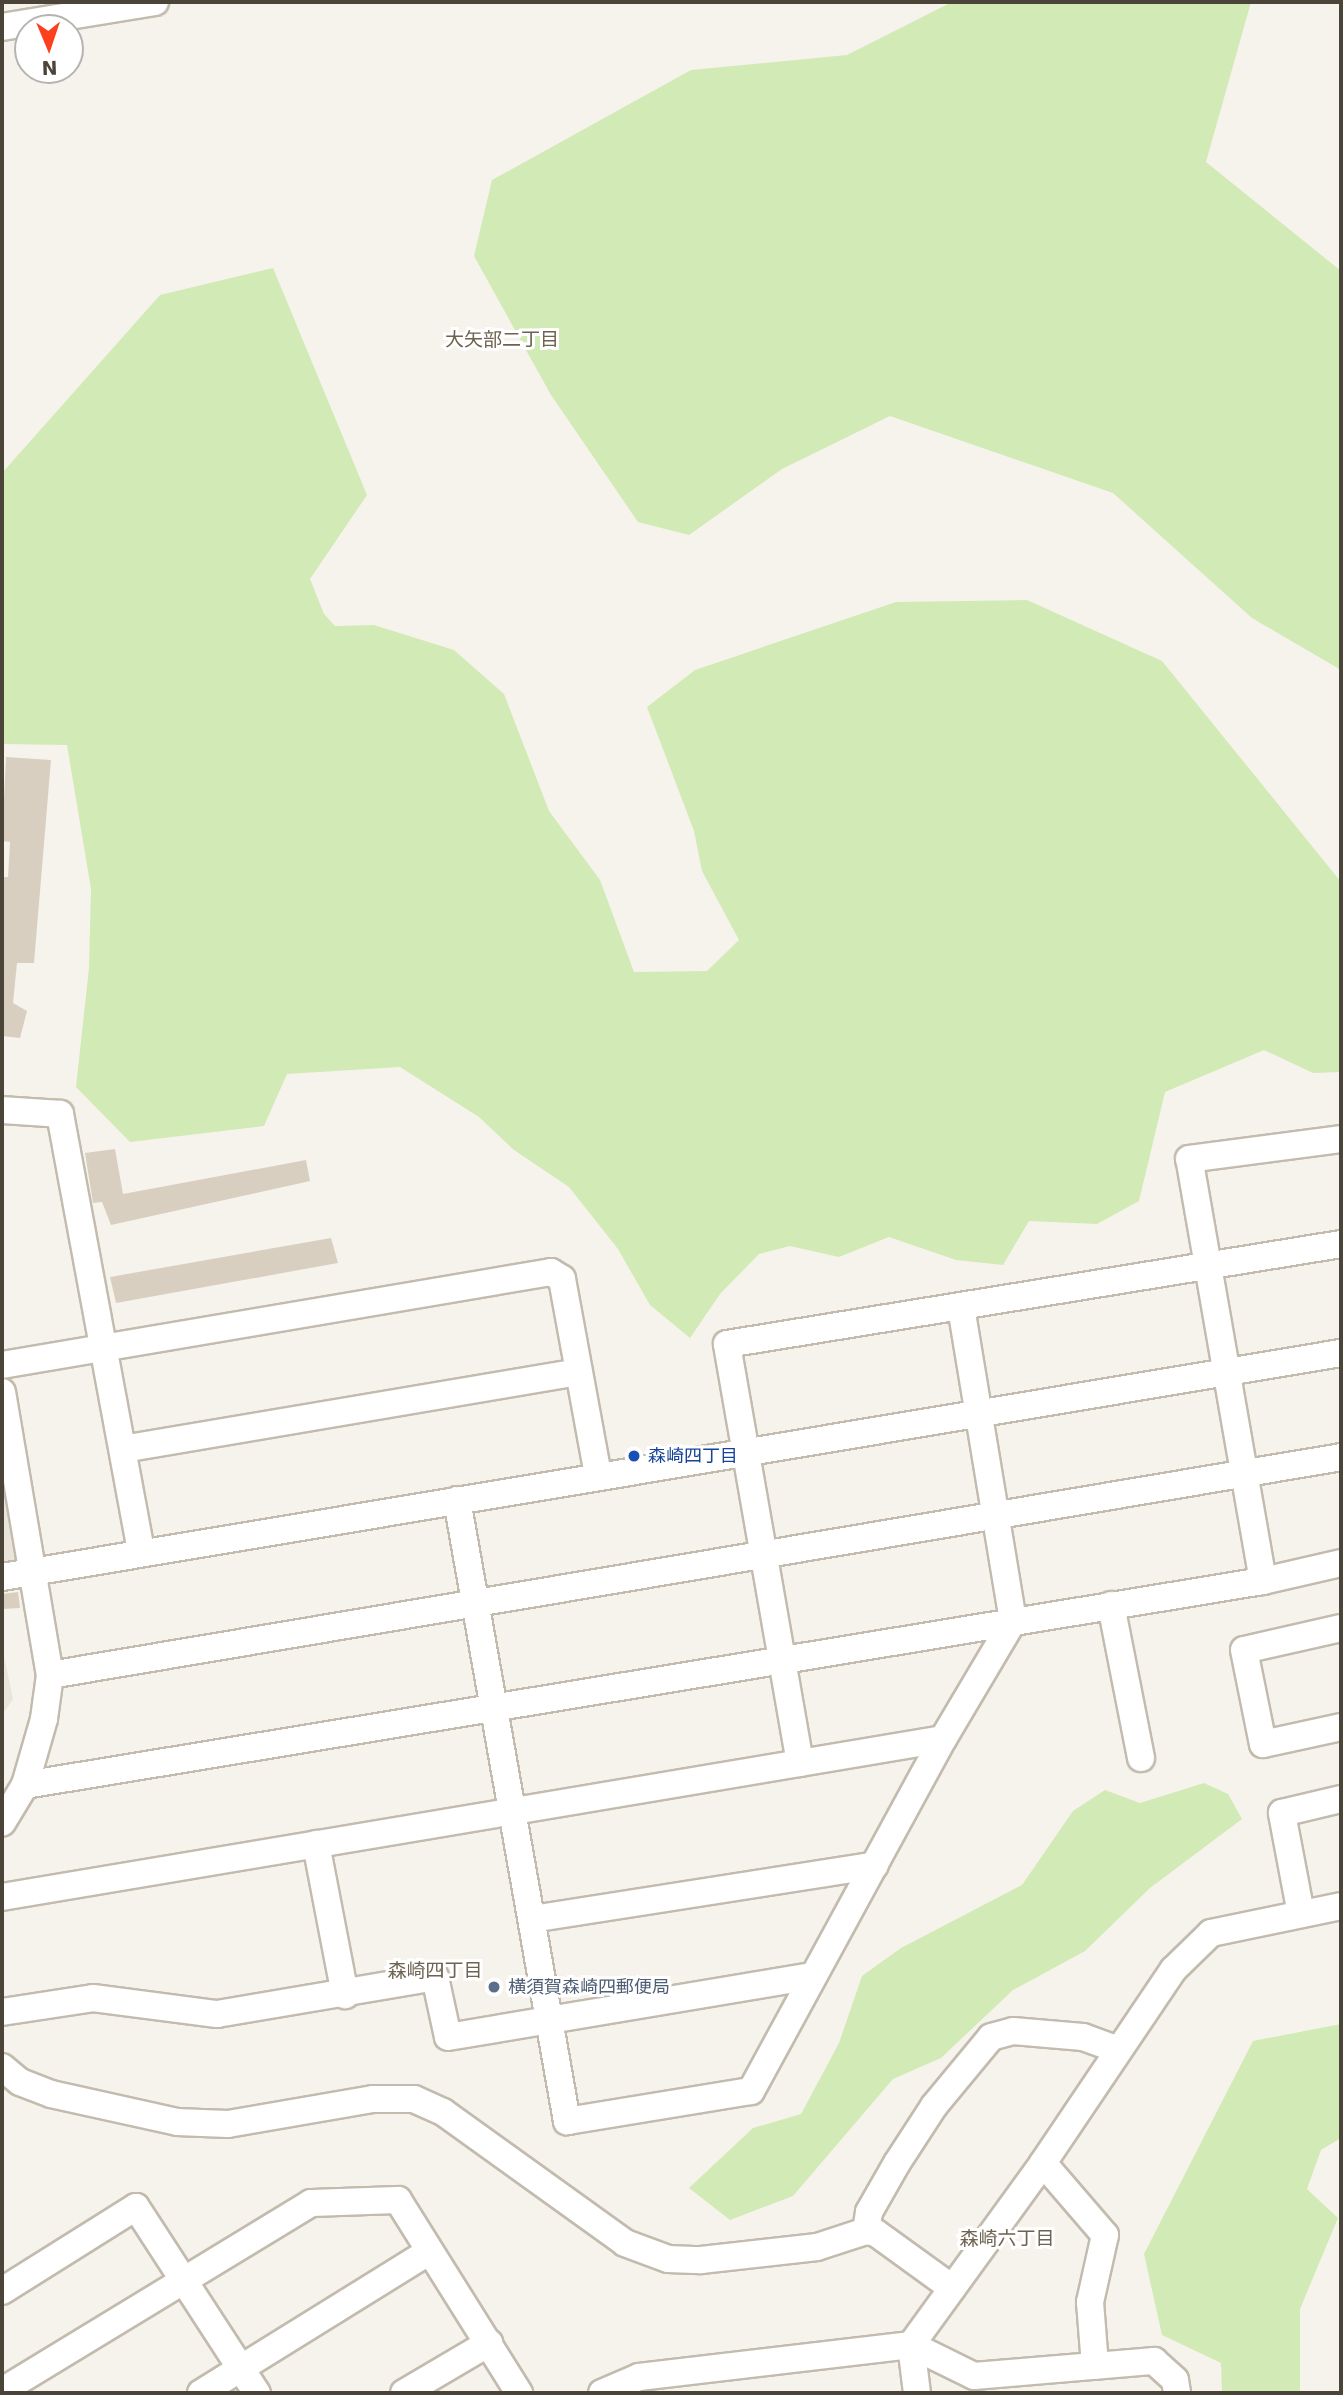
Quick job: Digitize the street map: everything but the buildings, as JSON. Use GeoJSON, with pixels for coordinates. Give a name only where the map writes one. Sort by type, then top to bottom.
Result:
{"type":"FeatureCollection","features":[{"type":"Feature","properties":{"kind":"street"},"geometry":{"type":"LineString","coordinates":[[2,27],[155,2]]}},
{"type":"Feature","properties":{"kind":"street"},"geometry":{"type":"LineString","coordinates":[[2,1110],[60,1114],[106,1346],[141,1553]]}},
{"type":"Feature","properties":{"kind":"street"},"geometry":{"type":"LineString","coordinates":[[1263,1581],[1189,1159],[1341,1139]]}},
{"type":"Feature","properties":{"kind":"street"},"geometry":{"type":"LineString","coordinates":[[800,1763],[727,1344],[1341,1244]]}},
{"type":"Feature","properties":{"kind":"street"},"geometry":{"type":"LineString","coordinates":[[2,1365],[551,1272],[562,1279],[598,1475]]}},
{"type":"Feature","properties":{"kind":"street"},"geometry":{"type":"LineString","coordinates":[[457,1500],[567,2121],[751,2091],[943,1739],[1013,1621],[961,1308]]}},
{"type":"Feature","properties":{"kind":"street"},"geometry":{"type":"LineString","coordinates":[[2,1577],[598,1475],[1341,1353]]}},
{"type":"Feature","properties":{"kind":"street"},"geometry":{"type":"LineString","coordinates":[[124,1449],[578,1372]]}},
{"type":"Feature","properties":{"kind":"street"},"geometry":{"type":"LineString","coordinates":[[2,1392],[50,1675],[44,1719],[26,1785],[2,1823]]}},
{"type":"Feature","properties":{"kind":"street"},"geometry":{"type":"LineString","coordinates":[[50,1675],[1341,1457]]}},
{"type":"Feature","properties":{"kind":"street"},"geometry":{"type":"LineString","coordinates":[[26,1785],[1263,1581],[1341,1563]]}},
{"type":"Feature","properties":{"kind":"street"},"geometry":{"type":"LineString","coordinates":[[1111,1605],[1140,1758]]}},
{"type":"Feature","properties":{"kind":"street"},"geometry":{"type":"LineString","coordinates":[[1341,1629],[1244,1650],[1264,1744],[1341,1727]]}},
{"type":"Feature","properties":{"kind":"street"},"geometry":{"type":"LineString","coordinates":[[2,1897],[943,1739]]}},
{"type":"Feature","properties":{"kind":"street"},"geometry":{"type":"LineString","coordinates":[[1301,1914],[1282,1812],[1341,1799]]}},
{"type":"Feature","properties":{"kind":"street"},"geometry":{"type":"LineString","coordinates":[[316,1844],[345,1995]]}},
{"type":"Feature","properties":{"kind":"street"},"geometry":{"type":"LineString","coordinates":[[532,1919],[875,1865]]}},
{"type":"Feature","properties":{"kind":"street"},"geometry":{"type":"LineString","coordinates":[[917,2393],[911,2344],[1043,2163],[1173,1970],[1211,1933],[1341,1906]]}},
{"type":"Feature","properties":{"kind":"street"},"geometry":{"type":"LineString","coordinates":[[2,2012],[93,1997],[217,2014],[345,1995],[435,1977],[447,2037],[813,1976]]}},
{"type":"Feature","properties":{"kind":"street"},"geometry":{"type":"LineString","coordinates":[[866,2231],[869,2212],[897,2163],[934,2106],[991,2037],[1013,2031],[1083,2037],[1118,2050]]}},
{"type":"Feature","properties":{"kind":"street"},"geometry":{"type":"LineString","coordinates":[[2,2067],[20,2082],[51,2094],[177,2122],[228,2124],[373,2099],[414,2099],[443,2112],[625,2243],[668,2259],[701,2260],[817,2247],[866,2231],[876,2233],[953,2288]]}},
{"type":"Feature","properties":{"kind":"street"},"geometry":{"type":"LineString","coordinates":[[1043,2163],[1105,2235],[1090,2302],[1095,2366]]}},
{"type":"Feature","properties":{"kind":"street"},"geometry":{"type":"LineString","coordinates":[[2,2391],[311,2203],[398,2200],[428,2252],[519,2393]]}},
{"type":"Feature","properties":{"kind":"street"},"geometry":{"type":"LineString","coordinates":[[2,2291],[136,2207],[257,2393]]}},
{"type":"Feature","properties":{"kind":"street"},"geometry":{"type":"LineString","coordinates":[[201,2393],[428,2252]]}},
{"type":"Feature","properties":{"kind":"street"},"geometry":{"type":"LineString","coordinates":[[404,2393],[489,2343]]}},
{"type":"Feature","properties":{"kind":"street"},"geometry":{"type":"LineString","coordinates":[[603,2393],[639,2377],[670,2384],[911,2344],[974,2385],[1095,2366],[1154,2361],[1175,2380],[1177,2393]]}},
{"type":"Feature","properties":{"kind":"shaded area"},"geometry":{"type":"Polygon","coordinates":[[[2,1469],[18,1560],[2,1563],[2,1469]]]}},
{"type":"Feature","properties":{"kind":"shaded area"},"geometry":{"type":"Polygon","coordinates":[[[2,1647],[13,1699],[2,1715],[2,1647]]]}},
{"type":"Feature","properties":{"kind":"green space"},"geometry":{"type":"Polygon","coordinates":[[[952,2],[1251,2],[1206,162],[1341,271],[1341,670],[1252,618],[1113,493],[890,416],[782,469],[689,535],[638,522],[551,395],[474,256],[492,180],[691,70],[847,55],[952,2]]]}},
{"type":"Feature","properties":{"kind":"green space"},"geometry":{"type":"Polygon","coordinates":[[[273,268],[367,495],[310,579],[324,614],[335,626],[374,625],[454,650],[504,694],[549,811],[600,880],[634,972],[707,971],[739,940],[702,871],[694,831],[647,707],[695,670],[896,602],[1027,600],[1162,661],[1341,882],[1341,1072],[1313,1073],[1264,1050],[1165,1092],[1139,1201],[1097,1224],[1029,1221],[1003,1265],[956,1260],[889,1237],[839,1257],[790,1246],[759,1254],[720,1294],[690,1338],[650,1305],[618,1249],[569,1187],[514,1150],[479,1117],[400,1067],[287,1074],[264,1126],[130,1142],[76,1087],[89,968],[91,889],[67,745],[2,744],[2,473],[160,295],[273,268]]]}},
{"type":"Feature","properties":{"kind":"green space"},"geometry":{"type":"Polygon","coordinates":[[[1204,1783],[1228,1794],[1242,1819],[1150,1888],[1085,1951],[1013,1990],[941,2058],[893,2079],[793,2196],[730,2220],[689,2188],[753,2128],[801,2114],[839,2043],[862,1976],[901,1948],[1022,1885],[1073,1811],[1105,1790],[1140,1803],[1204,1783]]]}},
{"type":"Feature","properties":{"kind":"green space"},"geometry":{"type":"Polygon","coordinates":[[[1341,2024],[1341,2138],[1321,2150],[1307,2189],[1338,2218],[1300,2309],[1300,2393],[1222,2393],[1221,2363],[1162,2335],[1144,2254],[1253,2041],[1341,2024]]]}},
{"type":"Feature","properties":{"kind":"place","name":"森崎四丁目"},"geometry":{"type":"Point","coordinates":[634,1456]}},
{"type":"Feature","properties":{"kind":"place","name":"横須賀森崎四郵便局"},"geometry":{"type":"Point","coordinates":[494,1987]}},
{"type":"Feature","properties":{"kind":"district","name":"大矢部二丁目"},"geometry":{"type":"Point","coordinates":[502,340]}},
{"type":"Feature","properties":{"kind":"district","name":"森崎四丁目"},"geometry":{"type":"Point","coordinates":[435,1971]}},
{"type":"Feature","properties":{"kind":"district","name":"森崎六丁目"},"geometry":{"type":"Point","coordinates":[1007,2239]}}]}
